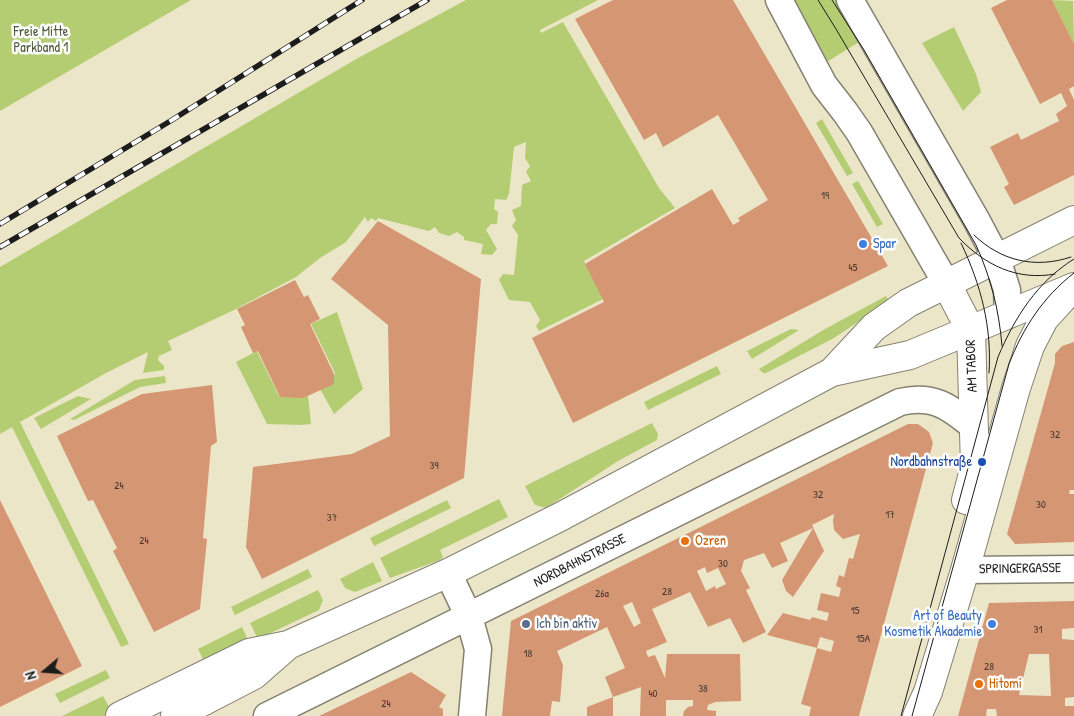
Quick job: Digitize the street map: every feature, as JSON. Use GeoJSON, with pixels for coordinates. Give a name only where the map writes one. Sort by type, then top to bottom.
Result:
{"type":"FeatureCollection","features":[{"type":"Feature","properties":{"kind":"main road"},"geometry":{"type":"LineString","coordinates":[[832,372],[874,327],[908,303],[1074,220]]}},
{"type":"Feature","properties":{"kind":"main road","name":"AM TABOR"},"geometry":{"type":"LineString","coordinates":[[907,716],[975,466],[971,330],[946,283]]}},
{"type":"Feature","properties":{"kind":"main road"},"geometry":{"type":"LineString","coordinates":[[120,716],[249,653],[288,645],[448,573],[569,512],[832,372],[910,355],[1073,288]]}},
{"type":"Feature","properties":{"kind":"main road"},"geometry":{"type":"LineString","coordinates":[[917,716],[928,692],[966,570],[1016,388],[1030,346],[1044,319],[1073,288]]}},
{"type":"Feature","properties":{"kind":"main road"},"geometry":{"type":"LineString","coordinates":[[178,715],[254,675],[288,645]]}},
{"type":"Feature","properties":{"kind":"street","name":"AM TABOR"},"geometry":{"type":"LineString","coordinates":[[779,0],[824,85],[859,132],[946,283]]}},
{"type":"Feature","properties":{"kind":"street"},"geometry":{"type":"LineString","coordinates":[[850,0],[997,259],[1007,290],[1008,315]]}},
{"type":"Feature","properties":{"kind":"street","name":"NORDBAHNSTRASSE"},"geometry":{"type":"LineString","coordinates":[[268,716],[900,402],[925,399],[939,403],[955,412],[974,427]]}},
{"type":"Feature","properties":{"kind":"street","name":"SPRINGERGASSE"},"geometry":{"type":"LineString","coordinates":[[966,570],[1074,568]]}},
{"type":"Feature","properties":{"kind":"street"},"geometry":{"type":"LineString","coordinates":[[448,573],[469,616],[478,649],[472,716]]}},
{"type":"Feature","properties":{"kind":"green space","name":"Freie Mitte Parkband 1"},"geometry":{"type":"Polygon","coordinates":[[[0,0],[191,0],[0,111],[0,0]]]}},
{"type":"Feature","properties":{"kind":"green space"},"geometry":{"type":"Polygon","coordinates":[[[466,0],[598,0],[540,30],[541,33],[563,22],[659,188],[675,208],[584,261],[603,299],[539,331],[536,326],[540,320],[530,302],[509,300],[499,280],[503,274],[514,275],[518,235],[512,226],[516,220],[512,210],[521,206],[522,185],[531,181],[526,172],[530,166],[525,158],[526,142],[514,147],[509,194],[506,200],[495,199],[494,209],[498,212],[497,224],[491,224],[486,230],[497,249],[492,255],[481,254],[483,244],[464,240],[464,237],[457,232],[449,236],[439,233],[435,227],[429,231],[378,218],[376,221],[371,218],[368,222],[365,217],[346,242],[320,258],[296,277],[234,310],[168,341],[172,350],[159,356],[158,360],[164,366],[164,370],[143,373],[148,352],[106,373],[20,422],[129,644],[121,647],[12,427],[0,434],[0,267],[358,58],[466,0]]]}},
{"type":"Feature","properties":{"kind":"green space"},"geometry":{"type":"Polygon","coordinates":[[[788,0],[842,0],[864,39],[822,65],[788,0]]]}},
{"type":"Feature","properties":{"kind":"green space"},"geometry":{"type":"Polygon","coordinates":[[[1052,0],[1073,1],[1074,44],[1052,0]]]}},
{"type":"Feature","properties":{"kind":"green space"},"geometry":{"type":"Polygon","coordinates":[[[954,27],[976,74],[981,92],[963,111],[922,43],[954,27]]]}},
{"type":"Feature","properties":{"kind":"green space"},"geometry":{"type":"Polygon","coordinates":[[[822,119],[853,173],[847,176],[816,123],[822,119]]]}},
{"type":"Feature","properties":{"kind":"green space"},"geometry":{"type":"Polygon","coordinates":[[[858,181],[883,224],[877,227],[852,184],[858,181]]]}},
{"type":"Feature","properties":{"kind":"green space"},"geometry":{"type":"Polygon","coordinates":[[[886,296],[889,301],[834,338],[766,373],[759,369],[825,329],[886,296]]]}},
{"type":"Feature","properties":{"kind":"green space"},"geometry":{"type":"Polygon","coordinates":[[[337,312],[363,389],[334,414],[320,389],[332,383],[335,373],[311,324],[337,312]]]}},
{"type":"Feature","properties":{"kind":"green space"},"geometry":{"type":"Polygon","coordinates":[[[791,329],[799,330],[752,359],[747,351],[791,329]]]}},
{"type":"Feature","properties":{"kind":"green space"},"geometry":{"type":"Polygon","coordinates":[[[257,351],[279,396],[308,395],[311,424],[267,424],[236,362],[257,351]]]}},
{"type":"Feature","properties":{"kind":"green space"},"geometry":{"type":"Polygon","coordinates":[[[717,366],[721,374],[648,410],[644,402],[717,366]]]}},
{"type":"Feature","properties":{"kind":"green space"},"geometry":{"type":"Polygon","coordinates":[[[165,376],[166,383],[140,387],[74,420],[70,419],[135,380],[165,376]]]}},
{"type":"Feature","properties":{"kind":"green space"},"geometry":{"type":"Polygon","coordinates":[[[78,396],[91,399],[41,429],[34,418],[78,396]]]}},
{"type":"Feature","properties":{"kind":"green space"},"geometry":{"type":"Polygon","coordinates":[[[652,423],[658,434],[657,440],[618,461],[546,508],[535,505],[525,486],[652,423]]]}},
{"type":"Feature","properties":{"kind":"green space"},"geometry":{"type":"Polygon","coordinates":[[[499,499],[508,517],[440,550],[443,557],[440,560],[390,578],[380,558],[499,499]]]}},
{"type":"Feature","properties":{"kind":"green space"},"geometry":{"type":"Polygon","coordinates":[[[447,500],[451,508],[374,546],[370,538],[447,500]]]}},
{"type":"Feature","properties":{"kind":"green space"},"geometry":{"type":"Polygon","coordinates":[[[373,562],[382,581],[355,592],[345,588],[340,579],[373,562]]]}},
{"type":"Feature","properties":{"kind":"green space"},"geometry":{"type":"Polygon","coordinates":[[[308,569],[312,577],[235,615],[231,607],[308,569]]]}},
{"type":"Feature","properties":{"kind":"green space"},"geometry":{"type":"Polygon","coordinates":[[[318,590],[323,600],[319,610],[258,639],[250,623],[318,590]]]}},
{"type":"Feature","properties":{"kind":"green space"},"geometry":{"type":"Polygon","coordinates":[[[242,627],[250,644],[206,665],[198,649],[242,627]]]}},
{"type":"Feature","properties":{"kind":"green space"},"geometry":{"type":"Polygon","coordinates":[[[106,670],[110,678],[60,703],[55,694],[106,670]]]}},
{"type":"Feature","properties":{"kind":"green space"},"geometry":{"type":"Polygon","coordinates":[[[103,696],[112,712],[104,716],[62,716],[103,696]]]}},
{"type":"Feature","properties":{"kind":"building"},"geometry":{"type":"Polygon","coordinates":[[[613,0],[733,0],[888,266],[573,423],[532,338],[604,302],[585,264],[712,189],[733,225],[740,221],[738,218],[768,200],[718,115],[663,147],[656,133],[644,140],[575,19],[613,0]]]}},
{"type":"Feature","properties":{"kind":"building"},"geometry":{"type":"Polygon","coordinates":[[[1007,0],[1052,0],[1074,44],[1074,86],[1069,89],[1074,100],[1074,175],[1014,205],[1004,187],[1009,184],[990,147],[1018,133],[1021,140],[1059,121],[1056,114],[1067,106],[1061,93],[1040,104],[991,8],[1007,0]]]}},
{"type":"Feature","properties":{"kind":"building"},"geometry":{"type":"Polygon","coordinates":[[[378,221],[481,279],[464,478],[262,579],[246,547],[253,467],[352,454],[390,436],[388,325],[331,279],[378,221]]]}},
{"type":"Feature","properties":{"kind":"building"},"geometry":{"type":"Polygon","coordinates":[[[295,280],[304,297],[308,295],[320,319],[310,324],[334,374],[334,384],[303,398],[280,397],[258,351],[253,353],[241,327],[245,325],[237,309],[295,280]]]}},
{"type":"Feature","properties":{"kind":"building"},"geometry":{"type":"Polygon","coordinates":[[[1074,342],[1074,490],[1070,490],[1069,494],[1074,494],[1074,542],[1015,544],[1007,534],[1055,363],[1055,354],[1062,346],[1074,342]]]}},
{"type":"Feature","properties":{"kind":"building"},"geometry":{"type":"Polygon","coordinates":[[[212,385],[217,442],[211,446],[203,538],[207,539],[200,609],[154,632],[113,551],[117,548],[93,500],[88,501],[57,436],[142,394],[212,385]]]}},
{"type":"Feature","properties":{"kind":"building"},"geometry":{"type":"Polygon","coordinates":[[[908,424],[918,424],[929,432],[933,443],[859,716],[809,716],[811,707],[801,704],[817,648],[767,635],[783,613],[810,620],[812,617],[827,621],[829,613],[817,610],[821,593],[839,597],[841,588],[836,586],[839,575],[844,577],[849,558],[853,559],[860,534],[843,539],[834,530],[834,514],[812,525],[824,551],[793,597],[786,591],[782,580],[813,528],[780,543],[788,561],[772,568],[764,553],[744,560],[741,571],[750,588],[746,590],[766,632],[743,643],[730,618],[708,627],[690,592],[652,609],[667,642],[646,651],[648,657],[655,655],[665,678],[667,654],[740,654],[741,701],[715,702],[708,705],[707,710],[716,711],[716,716],[683,716],[684,711],[688,707],[693,706],[693,700],[666,700],[666,716],[640,716],[641,687],[613,697],[605,677],[625,668],[607,627],[557,651],[563,665],[560,702],[552,701],[550,716],[502,716],[511,621],[908,424]],[[705,567],[697,571],[706,591],[715,586],[716,589],[726,584],[718,568],[707,573],[705,567]],[[632,602],[623,606],[634,627],[641,623],[632,602]],[[820,637],[817,648],[831,652],[834,641],[820,637]]]}},
{"type":"Feature","properties":{"kind":"building"},"geometry":{"type":"Polygon","coordinates":[[[0,500],[82,666],[0,707],[0,500]]]}},
{"type":"Feature","properties":{"kind":"building"},"geometry":{"type":"Polygon","coordinates":[[[1074,601],[1074,628],[1062,629],[1062,639],[1074,640],[1074,697],[1065,698],[1065,706],[1074,706],[1074,716],[997,716],[996,709],[987,709],[986,716],[958,716],[989,603],[1074,601]],[[1029,654],[1019,695],[1051,696],[1049,654],[1029,654]]]}},
{"type":"Feature","properties":{"kind":"building"},"geometry":{"type":"Polygon","coordinates":[[[411,672],[446,695],[439,707],[443,709],[443,716],[319,716],[411,672]]]}},
{"type":"Feature","properties":{"kind":"building"},"geometry":{"type":"Polygon","coordinates":[[[613,697],[613,716],[587,716],[587,707],[613,697]]]}},
{"type":"Feature","properties":{"kind":"tram line"},"geometry":{"type":"LineString","coordinates":[[818,0],[959,238],[980,256],[1002,269],[1028,275],[1055,274]]}},
{"type":"Feature","properties":{"kind":"tram line"},"geometry":{"type":"LineString","coordinates":[[832,0],[864,50],[976,245],[994,294],[1002,346]]}},
{"type":"Feature","properties":{"kind":"tram line"},"geometry":{"type":"LineString","coordinates":[[974,235],[995,251],[1019,260],[1044,262],[1058,261],[1071,257]]}},
{"type":"Feature","properties":{"kind":"tram line"},"geometry":{"type":"LineString","coordinates":[[961,243],[984,306],[989,339],[989,373]]}},
{"type":"Feature","properties":{"kind":"tram line"},"geometry":{"type":"LineString","coordinates":[[901,716],[998,357],[1012,328],[1028,302],[1049,278],[1074,259]]}},
{"type":"Feature","properties":{"kind":"tram line"},"geometry":{"type":"LineString","coordinates":[[912,716],[1009,364],[1035,314],[1053,292],[1074,273]]}},
{"type":"Feature","properties":{"kind":"railway"},"geometry":{"type":"LineString","coordinates":[[0,224],[172,120],[362,0]]}},
{"type":"Feature","properties":{"kind":"railway"},"geometry":{"type":"LineString","coordinates":[[0,247],[427,0]]}},
{"type":"Feature","properties":{"kind":"place","name":"Spar"},"geometry":{"type":"Point","coordinates":[863,244]}},
{"type":"Feature","properties":{"kind":"place","name":"Nordbahnstraße"},"geometry":{"type":"Point","coordinates":[982,462]}},
{"type":"Feature","properties":{"kind":"place","name":"Ozren"},"geometry":{"type":"Point","coordinates":[685,541]}},
{"type":"Feature","properties":{"kind":"place","name":"Ich bin aktiv"},"geometry":{"type":"Point","coordinates":[526,624]}},
{"type":"Feature","properties":{"kind":"place","name":"Art of Beauty Kosmetik Akademie"},"geometry":{"type":"Point","coordinates":[992,624]}},
{"type":"Feature","properties":{"kind":"place","name":"Hitomi"},"geometry":{"type":"Point","coordinates":[979,684]}}]}
